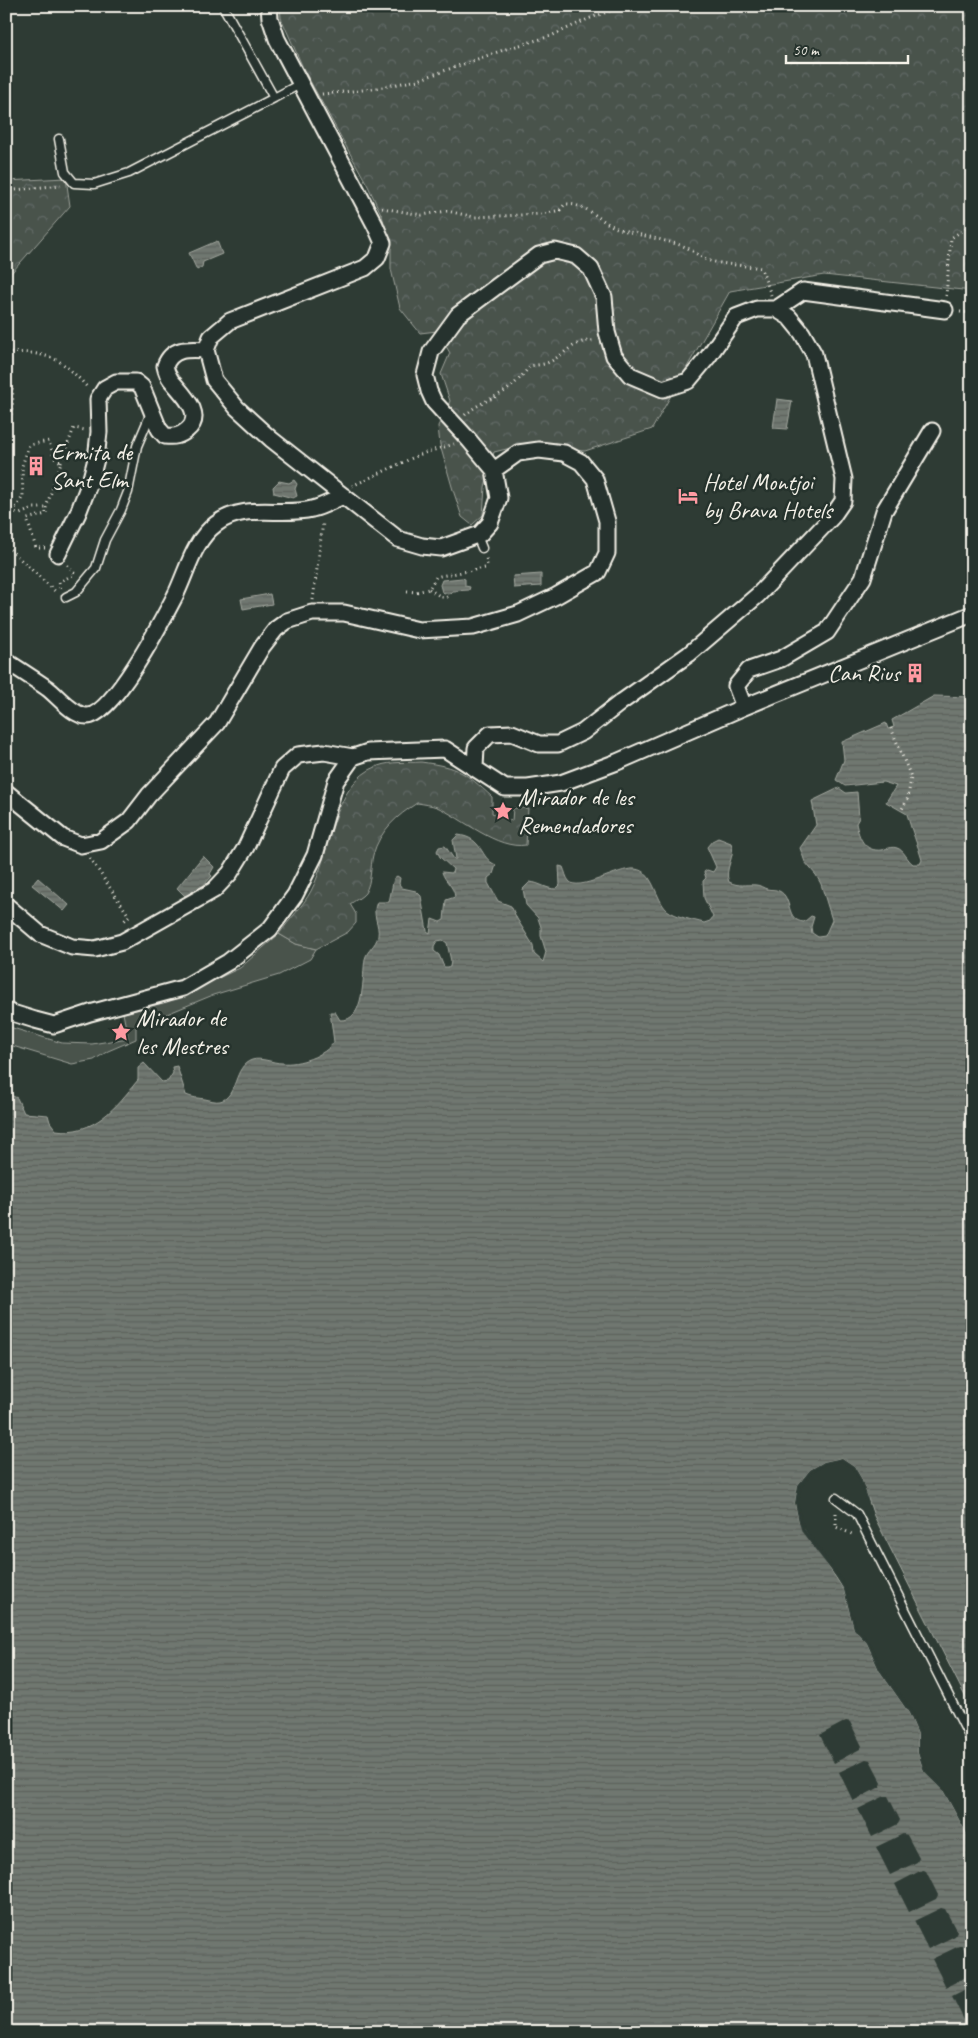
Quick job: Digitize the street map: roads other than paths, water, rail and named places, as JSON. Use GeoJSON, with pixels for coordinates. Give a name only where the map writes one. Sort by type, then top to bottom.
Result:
{"type":"FeatureCollection","features":[{"type":"Feature","properties":{"kind":"street"},"geometry":{"type":"LineString","coordinates":[[270,6],[270,18],[277,40],[365,206],[382,243],[377,258],[365,268],[230,321],[211,338],[206,350],[214,380],[238,408],[271,438],[398,539],[422,546],[441,548],[479,542],[490,523],[499,498],[494,470],[470,440],[434,402],[425,375],[432,352],[458,316],[538,255],[555,251],[576,256],[591,269],[604,297],[607,332],[614,356],[630,375],[663,389],[688,381],[708,357],[736,317],[757,309],[776,309],[789,317],[802,333],[814,354],[844,479],[843,501],[832,517],[758,596],[689,654],[583,732],[558,744],[539,744],[512,733],[490,734],[476,748],[475,768]]}},
{"type":"Feature","properties":{"kind":"street"},"geometry":{"type":"LineString","coordinates":[[776,309],[803,290],[945,310]]}},
{"type":"Feature","properties":{"kind":"street"},"geometry":{"type":"LineString","coordinates":[[58,554],[78,514],[96,459],[99,432],[98,399],[105,388],[116,382],[136,382],[142,387],[159,429],[165,436],[179,436],[189,429],[194,420],[194,410],[169,378],[165,366],[167,359],[176,352],[187,349],[206,350]]}},
{"type":"Feature","properties":{"kind":"street"},"geometry":{"type":"LineString","coordinates":[[744,707],[736,686],[749,670],[781,659],[828,632],[863,578],[884,511],[932,431]]}},
{"type":"Feature","properties":{"kind":"street"},"geometry":{"type":"LineString","coordinates":[[6,792],[63,838],[81,844],[101,842],[128,821],[149,795],[217,723],[262,647],[276,628],[286,621],[312,613],[344,613],[419,630],[473,627],[518,614],[556,596],[598,572],[607,553],[607,521],[595,479],[581,462],[564,453],[539,450],[518,453],[494,470]]}},
{"type":"Feature","properties":{"kind":"street"},"geometry":{"type":"LineString","coordinates":[[6,661],[48,689],[74,711],[86,716],[99,713],[129,677],[175,595],[195,549],[216,524],[246,511],[312,509],[344,496]]}},
{"type":"Feature","properties":{"kind":"street"},"geometry":{"type":"LineString","coordinates":[[6,905],[40,934],[72,947],[95,949],[122,942],[214,890],[230,873],[246,848],[282,769],[298,755],[324,752],[353,757],[368,752],[445,750],[505,788],[528,788],[561,783],[617,762],[744,707],[972,614]]}},
{"type":"Feature","properties":{"kind":"street"},"geometry":{"type":"LineString","coordinates":[[6,1010],[54,1025],[90,1013],[183,988],[228,962],[270,928],[295,895],[315,855],[336,781],[353,757]]}},
{"type":"Feature","properties":{"kind":"lane"},"geometry":{"type":"LineString","coordinates":[[223,6],[274,98]]}},
{"type":"Feature","properties":{"kind":"lane"},"geometry":{"type":"LineString","coordinates":[[59,139],[65,172],[74,183],[94,184],[129,173],[274,98],[303,90]]}},
{"type":"Feature","properties":{"kind":"lane"},"geometry":{"type":"LineString","coordinates":[[66,597],[76,592],[96,568],[104,540],[121,510],[128,492],[137,446],[152,411]]}},
{"type":"Feature","properties":{"kind":"lane"},"geometry":{"type":"LineString","coordinates":[[836,1498],[857,1514],[972,1742]]}},
{"type":"Feature","properties":{"kind":"place","name":"Ermita de Sant Elm"},"geometry":{"type":"Point","coordinates":[36,466]}},
{"type":"Feature","properties":{"kind":"place","name":"Hotel Montjoi by Brava Hotels"},"geometry":{"type":"Point","coordinates":[688,496]}},
{"type":"Feature","properties":{"kind":"place","name":"Can Rius"},"geometry":{"type":"Point","coordinates":[915,673]}},
{"type":"Feature","properties":{"kind":"place","name":"Mirador de les Remendadores"},"geometry":{"type":"Point","coordinates":[503,811]}},
{"type":"Feature","properties":{"kind":"place","name":"Mirador de les Mestres"},"geometry":{"type":"Point","coordinates":[121,1032]}}]}
